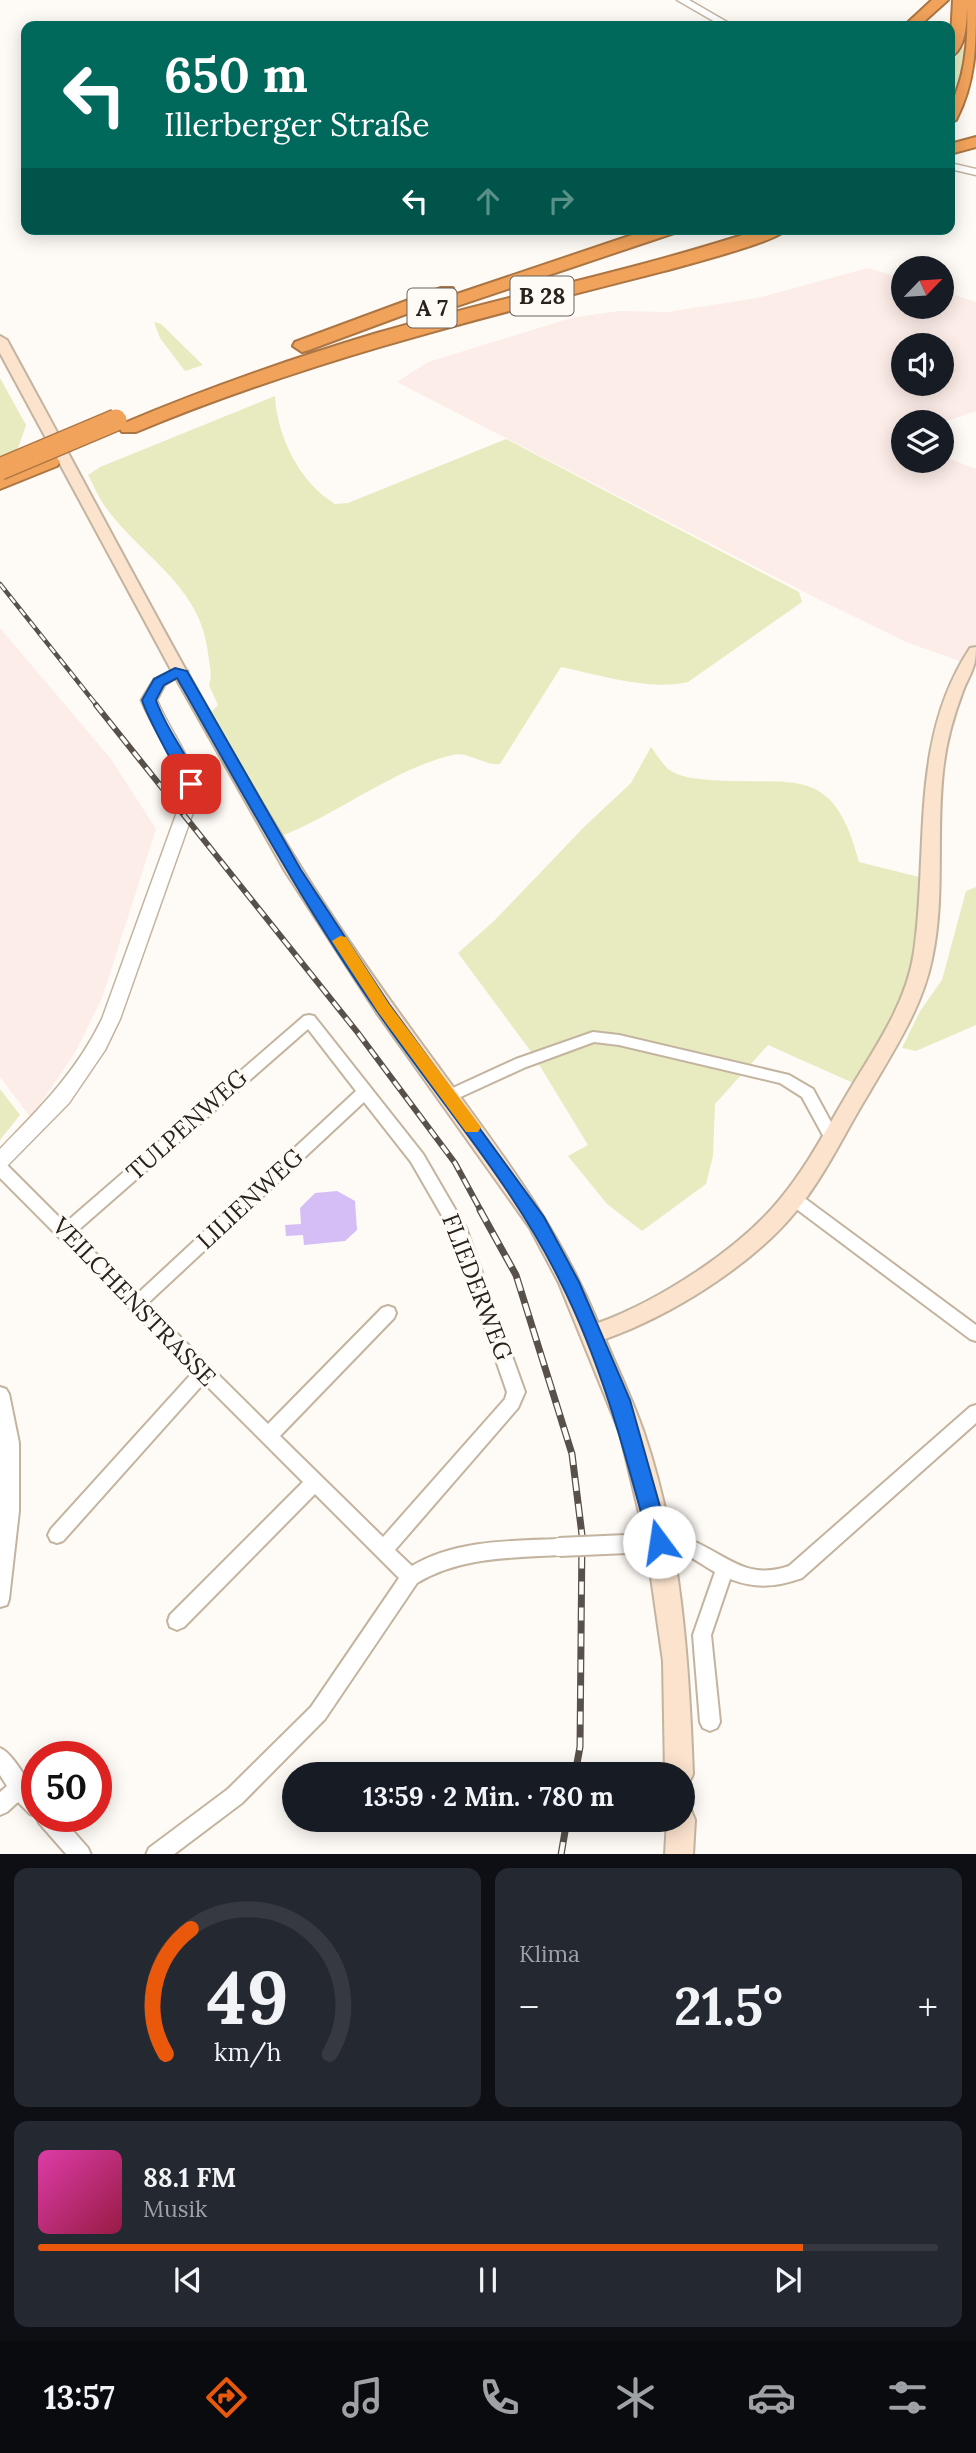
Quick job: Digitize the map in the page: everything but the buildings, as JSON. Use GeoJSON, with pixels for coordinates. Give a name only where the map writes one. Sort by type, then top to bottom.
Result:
{"type":"FeatureCollection","features":[{"type":"Feature","properties":{"kind":"highway"},"geometry":{"type":"LineString","coordinates":[[917,21],[941,0]]}},
{"type":"Feature","properties":{"kind":"highway"},"geometry":{"type":"LineString","coordinates":[[955,39],[971,3]]}},
{"type":"Feature","properties":{"kind":"highway"},"geometry":{"type":"LineString","coordinates":[[955,109],[967,90],[972,75],[976,43],[971,3]]}},
{"type":"Feature","properties":{"kind":"highway"},"geometry":{"type":"LineString","coordinates":[[976,133],[956,152],[976,160]]}},
{"type":"Feature","properties":{"kind":"highway","name":"A 7"},"geometry":{"type":"LineString","coordinates":[[0,483],[122,424],[324,337],[617,235]]}},
{"type":"Feature","properties":{"kind":"highway","name":"A 7"},"geometry":{"type":"LineString","coordinates":[[0,470],[201,397],[431,308],[650,235]]}},
{"type":"Feature","properties":{"kind":"highway","name":"B 28"},"geometry":{"type":"LineString","coordinates":[[201,397],[396,334],[688,259],[761,235]]}},
{"type":"Feature","properties":{"kind":"main road"},"geometry":{"type":"LineString","coordinates":[[0,340],[180,671],[294,871],[384,1008],[538,1222],[570,1282],[632,1433],[659,1542],[677,1661],[680,1762]]}},
{"type":"Feature","properties":{"kind":"main road"},"geometry":{"type":"LineString","coordinates":[[593,1334],[626,1322],[709,1271],[762,1230],[793,1198],[885,1051],[906,1007],[923,957],[932,779],[944,717],[955,689],[976,652]]}},
{"type":"Feature","properties":{"kind":"main road"},"geometry":{"type":"LineString","coordinates":[[679,1854],[680,1832]]}},
{"type":"Feature","properties":{"kind":"street"},"geometry":{"type":"LineString","coordinates":[[682,0],[720,21]]}},
{"type":"Feature","properties":{"kind":"street"},"geometry":{"type":"LineString","coordinates":[[956,152],[976,172]]}},
{"type":"Feature","properties":{"kind":"street"},"geometry":{"type":"LineString","coordinates":[[0,1161],[30,1133],[85,1070],[111,1019],[189,801],[191,784],[186,769],[155,717],[149,700],[159,682],[180,671]]}},
{"type":"Feature","properties":{"kind":"street","name":"FLIEDERWEG"},"geometry":{"type":"LineString","coordinates":[[309,1020],[417,1158],[460,1232],[516,1392],[512,1403],[383,1550]]}},
{"type":"Feature","properties":{"kind":"street","name":"TULPENWEG"},"geometry":{"type":"LineString","coordinates":[[66,1232],[309,1020]]}},
{"type":"Feature","properties":{"kind":"street"},"geometry":{"type":"LineString","coordinates":[[449,1096],[568,1043],[604,1037],[784,1079],[808,1093],[831,1138]]}},
{"type":"Feature","properties":{"kind":"street","name":"LILIENWEG"},"geometry":{"type":"LineString","coordinates":[[136,1304],[364,1093]]}},
{"type":"Feature","properties":{"kind":"street","name":"VEILCHENSTRASSE"},"geometry":{"type":"LineString","coordinates":[[0,1168],[410,1577]]}},
{"type":"Feature","properties":{"kind":"street"},"geometry":{"type":"LineString","coordinates":[[793,1198],[976,1334]]}},
{"type":"Feature","properties":{"kind":"street"},"geometry":{"type":"LineString","coordinates":[[268,1436],[388,1313]]}},
{"type":"Feature","properties":{"kind":"street"},"geometry":{"type":"LineString","coordinates":[[57,1535],[203,1373]]}},
{"type":"Feature","properties":{"kind":"street"},"geometry":{"type":"LineString","coordinates":[[0,1394],[10,1443],[10,1511],[0,1599]]}},
{"type":"Feature","properties":{"kind":"street"},"geometry":{"type":"LineString","coordinates":[[156,1854],[235,1796],[318,1713],[410,1577],[424,1567],[466,1554],[659,1542],[683,1545],[725,1568],[764,1582],[795,1572],[976,1412]]}},
{"type":"Feature","properties":{"kind":"street"},"geometry":{"type":"LineString","coordinates":[[177,1621],[315,1482]]}},
{"type":"Feature","properties":{"kind":"street"},"geometry":{"type":"LineString","coordinates":[[710,1722],[702,1635],[725,1568]]}},
{"type":"Feature","properties":{"kind":"street"},"geometry":{"type":"LineString","coordinates":[[0,1757],[19,1788],[0,1805]]}},
{"type":"Feature","properties":{"kind":"street"},"geometry":{"type":"LineString","coordinates":[[61,1832],[82,1854]]}},
{"type":"Feature","properties":{"kind":"shaded area"},"geometry":{"type":"Polygon","coordinates":[[[868,268],[891,275],[891,319],[954,319],[954,295],[976,302],[976,411],[954,419],[954,410],[891,410],[891,473],[954,473],[954,461],[976,469],[976,649],[965,663],[906,642],[810,595],[397,382],[428,362],[571,318],[619,311],[668,312],[757,298],[868,268]]]}},
{"type":"Feature","properties":{"kind":"shaded area"},"geometry":{"type":"Polygon","coordinates":[[[0,628],[111,759],[156,829],[102,998],[76,1051],[31,1118],[0,1077],[0,628]]]}},
{"type":"Feature","properties":{"kind":"green space"},"geometry":{"type":"Polygon","coordinates":[[[963,47],[969,48],[963,78],[955,93],[955,59],[963,47]]]}},
{"type":"Feature","properties":{"kind":"green space"},"geometry":{"type":"Polygon","coordinates":[[[154,322],[161,324],[203,365],[185,371],[160,338],[154,322]]]}},
{"type":"Feature","properties":{"kind":"green space"},"geometry":{"type":"Polygon","coordinates":[[[0,378],[26,425],[16,454],[0,461],[0,378]]]}},
{"type":"Feature","properties":{"kind":"green space"},"geometry":{"type":"Polygon","coordinates":[[[275,396],[280,427],[292,457],[311,483],[335,504],[348,503],[506,439],[799,592],[802,602],[688,682],[657,685],[608,678],[561,667],[500,764],[458,754],[429,762],[384,782],[320,818],[276,838],[207,717],[218,705],[209,685],[211,673],[208,653],[203,630],[194,609],[168,573],[107,509],[88,475],[100,467],[275,396]]]}},
{"type":"Feature","properties":{"kind":"green space"},"geometry":{"type":"Polygon","coordinates":[[[651,747],[668,769],[688,777],[806,785],[822,793],[836,807],[849,830],[859,862],[927,879],[920,957],[903,1008],[860,1086],[768,1045],[715,1104],[713,1156],[706,1184],[642,1231],[607,1204],[568,1156],[588,1145],[532,1053],[458,953],[495,920],[584,827],[631,783],[651,747]]]}},
{"type":"Feature","properties":{"kind":"green space"},"geometry":{"type":"Polygon","coordinates":[[[976,887],[976,1025],[916,1051],[902,1048],[920,1011],[942,980],[966,891],[976,887]]]}},
{"type":"Feature","properties":{"kind":"green space"},"geometry":{"type":"Polygon","coordinates":[[[0,1089],[20,1115],[0,1140],[0,1089]]]}},
{"type":"Feature","properties":{"kind":"railway"},"geometry":{"type":"LineString","coordinates":[[0,584],[98,707]]}},
{"type":"Feature","properties":{"kind":"railway"},"geometry":{"type":"LineString","coordinates":[[96,705],[358,1033],[455,1163],[481,1211]]}},
{"type":"Feature","properties":{"kind":"railway"},"geometry":{"type":"LineString","coordinates":[[480,1210],[516,1275],[572,1454],[582,1535],[580,1747],[577,1762]]}},
{"type":"Feature","properties":{"kind":"railway"},"geometry":{"type":"LineString","coordinates":[[561,1854],[565,1832]]}},
{"type":"Feature","properties":{"kind":"slow traffic"},"geometry":{"type":"LineString","coordinates":[[340,941],[384,1008],[472,1127]]}},
{"type":"Feature","properties":{"kind":"route"},"geometry":{"type":"LineString","coordinates":[[191,784],[186,769],[155,717],[149,700],[159,682],[167,675],[180,671],[294,871],[384,1008],[494,1157],[538,1222],[570,1282],[620,1400],[632,1433],[659,1542]]}}]}
